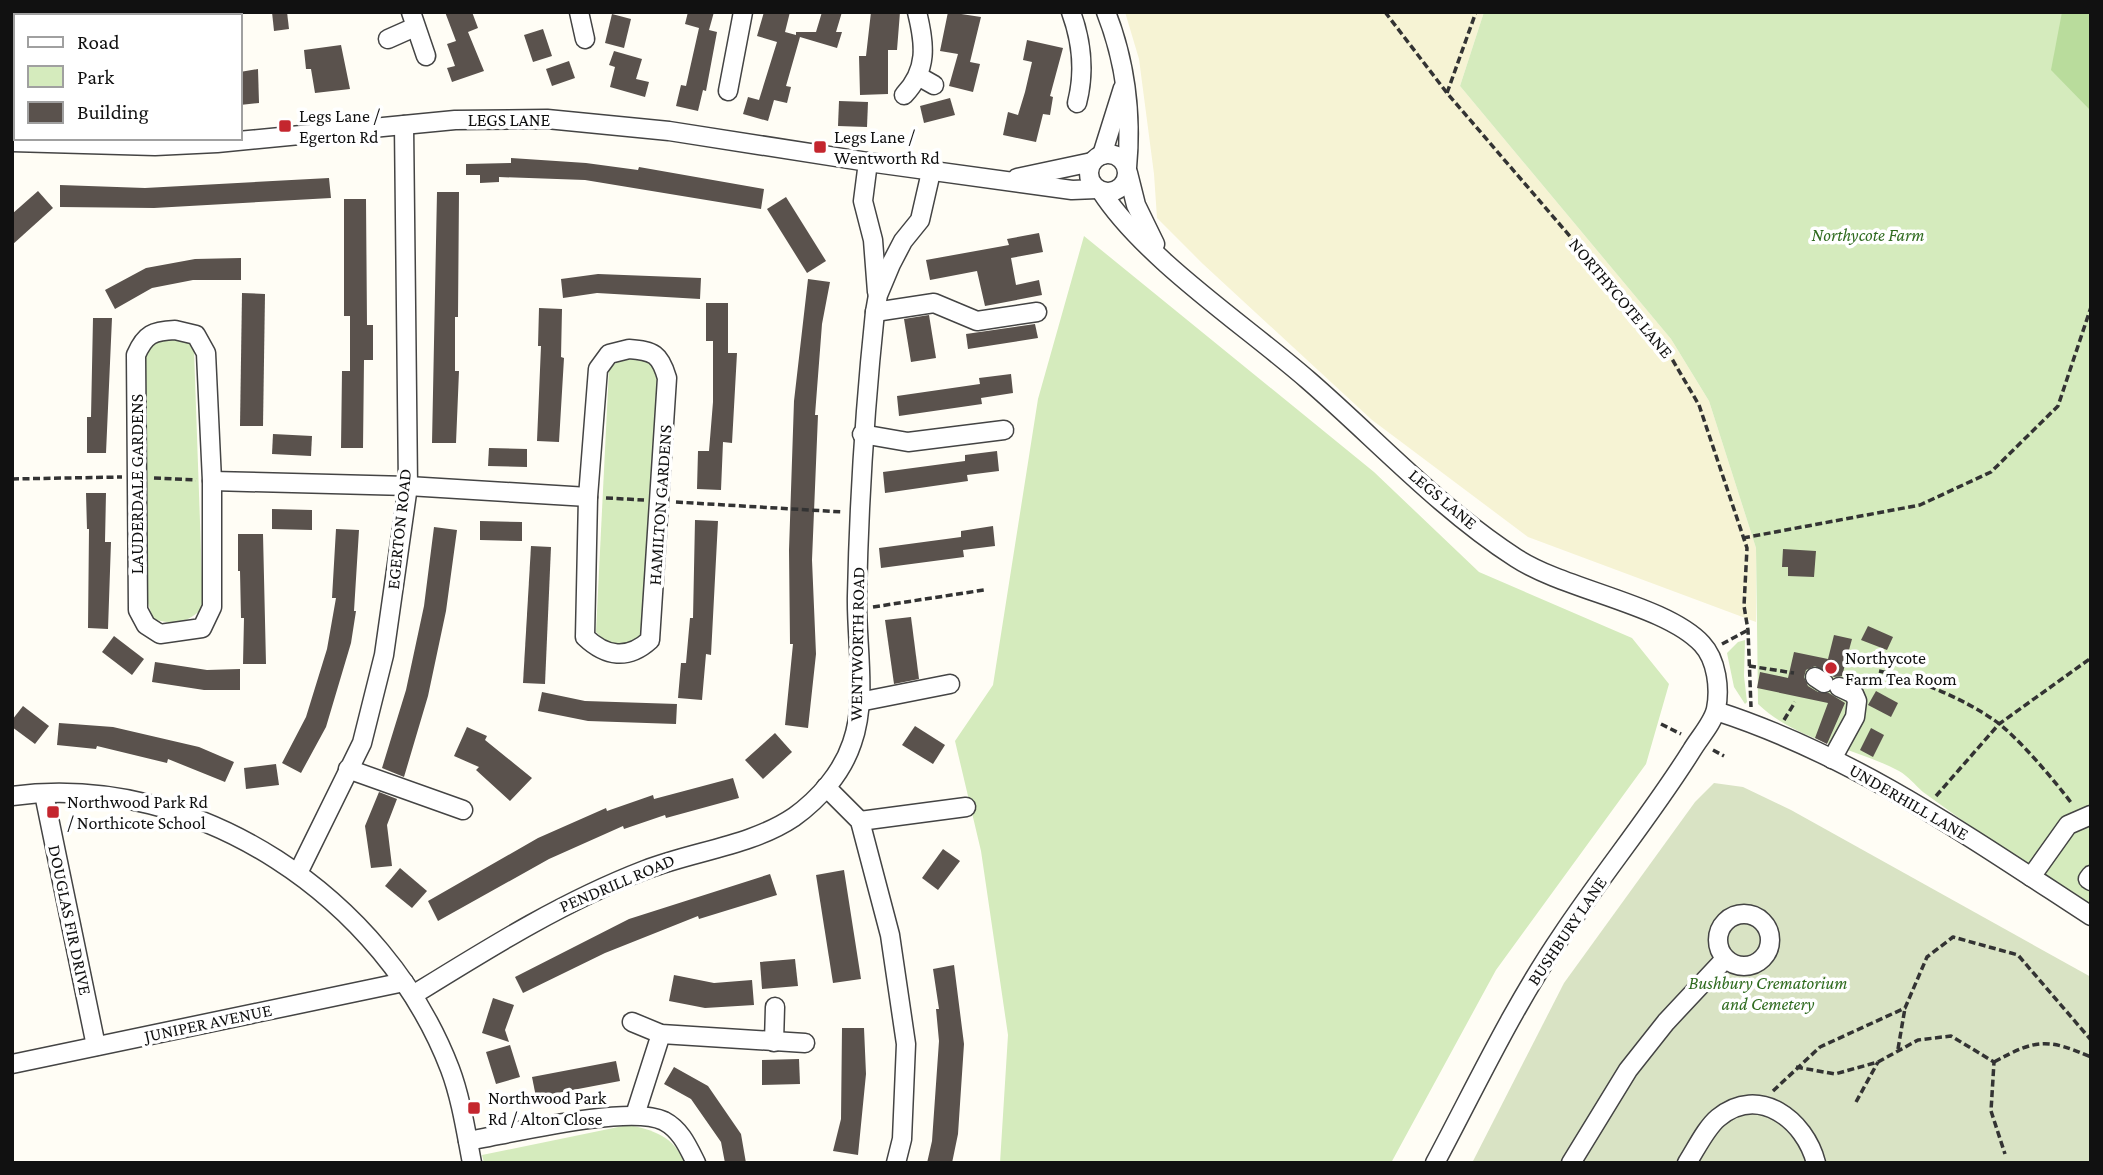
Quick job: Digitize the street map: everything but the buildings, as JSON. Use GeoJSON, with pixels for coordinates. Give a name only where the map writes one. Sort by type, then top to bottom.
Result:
{"type":"FeatureCollection","features":[{"type":"Feature","properties":{"kind":"street"},"geometry":{"type":"LineString","coordinates":[[579,12],[585,39]]}},
{"type":"Feature","properties":{"kind":"street"},"geometry":{"type":"LineString","coordinates":[[728,91],[741,69],[743,12]]}},
{"type":"Feature","properties":{"kind":"street"},"geometry":{"type":"LineString","coordinates":[[904,95],[926,80],[922,68],[924,41],[917,12]]}},
{"type":"Feature","properties":{"kind":"street"},"geometry":{"type":"LineString","coordinates":[[1072,12],[1082,57],[1082,83],[1077,103]]}},
{"type":"Feature","properties":{"kind":"street"},"geometry":{"type":"LineString","coordinates":[[1106,12],[1121,59],[1131,122],[1127,170],[1119,189],[1099,190],[1089,176],[1124,84]]}},
{"type":"Feature","properties":{"kind":"street"},"geometry":{"type":"LineString","coordinates":[[388,38],[413,20],[426,56]]}},
{"type":"Feature","properties":{"kind":"street","name":"LEGS LANE"},"geometry":{"type":"LineString","coordinates":[[12,142],[155,146],[499,118],[597,122],[932,172],[1072,190],[1099,190],[1112,209],[1162,257],[1307,380],[1451,508],[1517,558],[1553,577],[1656,615],[1702,643],[1706,651]]}},
{"type":"Feature","properties":{"kind":"street","name":"EGERTON ROAD"},"geometry":{"type":"LineString","coordinates":[[298,873],[362,743],[384,655],[408,486],[404,125]]}},
{"type":"Feature","properties":{"kind":"street"},"geometry":{"type":"LineString","coordinates":[[1097,158],[1117,156],[1127,170]]}},
{"type":"Feature","properties":{"kind":"street","name":"LEGS LANE"},"geometry":{"type":"LineString","coordinates":[[1004,181],[1097,158]]}},
{"type":"Feature","properties":{"kind":"street","name":"WENTWORTH ROAD"},"geometry":{"type":"LineString","coordinates":[[826,787],[852,744],[859,702],[857,609],[862,434],[876,303],[873,240],[863,201],[867,162]]}},
{"type":"Feature","properties":{"kind":"street","name":"LEGS LANE"},"geometry":{"type":"LineString","coordinates":[[1127,170],[1136,205],[1162,257]]}},
{"type":"Feature","properties":{"kind":"street","name":"WENTWORTH ROAD"},"geometry":{"type":"LineString","coordinates":[[876,303],[903,241],[920,220],[932,172]]}},
{"type":"Feature","properties":{"kind":"street"},"geometry":{"type":"LineString","coordinates":[[876,303],[934,303],[977,321],[1037,312]]}},
{"type":"Feature","properties":{"kind":"street","name":"LAUDERDALE GARDENS"},"geometry":{"type":"LineString","coordinates":[[175,330],[196,335],[206,353],[212,481],[212,607],[202,628],[160,635],[146,625],[138,610],[136,355],[142,340],[153,331],[175,330]]}},
{"type":"Feature","properties":{"kind":"street","name":"HAMILTON GARDENS"},"geometry":{"type":"LineString","coordinates":[[629,349],[648,351],[662,360],[667,379],[650,640],[638,651],[600,651],[585,637],[588,497],[598,369],[609,354],[629,349]]}},
{"type":"Feature","properties":{"kind":"street"},"geometry":{"type":"LineString","coordinates":[[862,434],[908,442],[1004,430]]}},
{"type":"Feature","properties":{"kind":"street"},"geometry":{"type":"LineString","coordinates":[[212,481],[408,486],[588,497]]}},
{"type":"Feature","properties":{"kind":"street"},"geometry":{"type":"LineString","coordinates":[[1706,651],[1715,669],[1716,711]]}},
{"type":"Feature","properties":{"kind":"street"},"geometry":{"type":"LineString","coordinates":[[1826,682],[1854,694],[1857,707],[1855,717],[1832,759]]}},
{"type":"Feature","properties":{"kind":"street"},"geometry":{"type":"LineString","coordinates":[[859,702],[950,684]]}},
{"type":"Feature","properties":{"kind":"street","name":"UNDERHILL LANE"},"geometry":{"type":"LineString","coordinates":[[1716,711],[1753,723],[1832,759],[1925,808],[2091,916]]}},
{"type":"Feature","properties":{"kind":"street","name":"BUSHBURY LANE"},"geometry":{"type":"LineString","coordinates":[[1436,1163],[1519,1002],[1562,934],[1677,774],[1716,711]]}},
{"type":"Feature","properties":{"kind":"street"},"geometry":{"type":"LineString","coordinates":[[348,769],[463,810]]}},
{"type":"Feature","properties":{"kind":"street"},"geometry":{"type":"LineString","coordinates":[[826,787],[860,821],[890,935],[906,1044],[902,1139],[896,1163]]}},
{"type":"Feature","properties":{"kind":"street","name":"PENDRILL ROAD"},"geometry":{"type":"LineString","coordinates":[[409,988],[537,918],[645,869],[775,827],[811,803],[826,787]]}},
{"type":"Feature","properties":{"kind":"street"},"geometry":{"type":"LineString","coordinates":[[12,796],[44,794],[100,797],[171,811],[239,838],[298,873],[352,918],[409,988],[451,1072],[472,1163]]}},
{"type":"Feature","properties":{"kind":"street","name":"DOUGLAS FIR DRIVE"},"geometry":{"type":"LineString","coordinates":[[44,794],[96,1046]]}},
{"type":"Feature","properties":{"kind":"street"},"geometry":{"type":"LineString","coordinates":[[860,821],[966,807]]}},
{"type":"Feature","properties":{"kind":"street"},"geometry":{"type":"LineString","coordinates":[[2031,877],[2068,825],[2086,816]]}},
{"type":"Feature","properties":{"kind":"street"},"geometry":{"type":"LineString","coordinates":[[2091,875],[2088,879],[2091,881]]}},
{"type":"Feature","properties":{"kind":"street"},"geometry":{"type":"LineString","coordinates":[[1571,1163],[1628,1070],[1666,1022],[1725,959]]}},
{"type":"Feature","properties":{"kind":"street","name":"JUNIPER AVENUE"},"geometry":{"type":"LineString","coordinates":[[12,1064],[409,988]]}},
{"type":"Feature","properties":{"kind":"street"},"geometry":{"type":"LineString","coordinates":[[774,1042],[775,1007]]}},
{"type":"Feature","properties":{"kind":"street"},"geometry":{"type":"LineString","coordinates":[[632,1021],[661,1034],[805,1043]]}},
{"type":"Feature","properties":{"kind":"street"},"geometry":{"type":"LineString","coordinates":[[635,1115],[661,1034]]}},
{"type":"Feature","properties":{"kind":"street"},"geometry":{"type":"LineString","coordinates":[[1687,1163],[1717,1118],[1737,1108],[1760,1104],[1785,1113],[1801,1129],[1816,1163]]}},
{"type":"Feature","properties":{"kind":"street"},"geometry":{"type":"LineString","coordinates":[[468,1141],[635,1115],[664,1121],[684,1138],[696,1163]]}},
{"type":"Feature","properties":{"kind":"path","name":"NORTHYCOTE LANE"},"geometry":{"type":"LineString","coordinates":[[1385,12],[1447,93],[1665,347],[1699,405],[1747,548],[1744,606],[1748,630],[1753,723]]}},
{"type":"Feature","properties":{"kind":"path"},"geometry":{"type":"LineString","coordinates":[[1447,93],[1476,12]]}},
{"type":"Feature","properties":{"kind":"path"},"geometry":{"type":"LineString","coordinates":[[1743,538],[1920,505],[1991,472],[2058,406],[2091,307]]}},
{"type":"Feature","properties":{"kind":"path"},"geometry":{"type":"LineString","coordinates":[[12,479],[137,477],[212,481]]}},
{"type":"Feature","properties":{"kind":"path"},"geometry":{"type":"LineString","coordinates":[[588,497],[859,513]]}},
{"type":"Feature","properties":{"kind":"path"},"geometry":{"type":"LineString","coordinates":[[857,609],[984,590]]}},
{"type":"Feature","properties":{"kind":"path"},"geometry":{"type":"LineString","coordinates":[[1706,651],[1748,630]]}},
{"type":"Feature","properties":{"kind":"path"},"geometry":{"type":"LineString","coordinates":[[1925,808],[1999,724],[2091,658]]}},
{"type":"Feature","properties":{"kind":"path"},"geometry":{"type":"LineString","coordinates":[[1749,666],[1794,673]]}},
{"type":"Feature","properties":{"kind":"path"},"geometry":{"type":"LineString","coordinates":[[1879,671],[1896,675],[1966,704],[1999,724],[2086,816]]}},
{"type":"Feature","properties":{"kind":"path"},"geometry":{"type":"LineString","coordinates":[[1898,1049],[1905,1008],[1927,957],[1953,937],[2018,955],[2091,1040]]}},
{"type":"Feature","properties":{"kind":"path"},"geometry":{"type":"LineString","coordinates":[[1760,1104],[1820,1047],[1905,1008]]}},
{"type":"Feature","properties":{"kind":"path"},"geometry":{"type":"LineString","coordinates":[[1797,1067],[1835,1074],[1878,1062],[1918,1040],[1951,1035],[1994,1062]]}},
{"type":"Feature","properties":{"kind":"path"},"geometry":{"type":"LineString","coordinates":[[1994,1062],[2024,1046],[2057,1042],[2091,1057]]}},
{"type":"Feature","properties":{"kind":"path"},"geometry":{"type":"LineString","coordinates":[[1856,1102],[1878,1062]]}},
{"type":"Feature","properties":{"kind":"path"},"geometry":{"type":"LineString","coordinates":[[1994,1062],[1990,1111],[2005,1154]]}},
{"type":"Feature","properties":{"kind":"shaded area"},"geometry":{"type":"Polygon","coordinates":[[[1125,12],[1484,12],[1460,86],[1671,339],[1709,401],[1756,548],[1756,622],[1528,537],[1372,420],[1203,264],[1157,218],[1139,59],[1125,12]]]}},
{"type":"Feature","properties":{"kind":"green space","name":"Northycote Farm"},"geometry":{"type":"Polygon","coordinates":[[[1484,12],[2091,12],[2091,913],[1923,792],[1902,773],[1790,727],[1758,704],[1756,548],[1709,401],[1671,339],[1460,86],[1484,12]]]}},
{"type":"Feature","properties":{"kind":"green space"},"geometry":{"type":"Polygon","coordinates":[[[2062,12],[2091,12],[2091,111],[2051,70],[2062,12]]]}},
{"type":"Feature","properties":{"kind":"green space"},"geometry":{"type":"Polygon","coordinates":[[[1084,236],[1374,472],[1479,572],[1632,638],[1669,684],[1646,764],[1496,970],[1391,1163],[1000,1163],[1008,1035],[981,851],[955,741],[993,685],[1038,399],[1084,236]]]}},
{"type":"Feature","properties":{"kind":"green space"},"geometry":{"type":"Polygon","coordinates":[[[170,336],[187,340],[194,350],[203,608],[180,622],[153,619],[148,603],[145,353],[155,340],[170,336]]]}},
{"type":"Feature","properties":{"kind":"green space"},"geometry":{"type":"Polygon","coordinates":[[[630,359],[651,362],[658,372],[644,632],[635,643],[618,644],[609,642],[596,632],[609,369],[617,362],[630,359]]]}},
{"type":"Feature","properties":{"kind":"green space"},"geometry":{"type":"Polygon","coordinates":[[[1745,640],[1745,704],[1734,687],[1727,653],[1738,642],[1745,640]]]}},
{"type":"Feature","properties":{"kind":"green space","name":"Bushbury Crematorium and Cemetery"},"geometry":{"type":"Polygon","coordinates":[[[1714,783],[1743,787],[1791,810],[2091,977],[2091,1163],[1472,1163],[1564,983],[1695,802],[1714,783]]]}},
{"type":"Feature","properties":{"kind":"green space"},"geometry":{"type":"Polygon","coordinates":[[[628,1125],[662,1136],[675,1147],[684,1163],[484,1163],[482,1155],[628,1125]]]}},
{"type":"Feature","properties":{"kind":"place","name":"Legs Lane / Egerton Rd"},"geometry":{"type":"Point","coordinates":[285,126]}},
{"type":"Feature","properties":{"kind":"place","name":"Legs Lane / Wentworth Rd"},"geometry":{"type":"Point","coordinates":[820,147]}},
{"type":"Feature","properties":{"kind":"place","name":"Northycote Farm Tea Room"},"geometry":{"type":"Point","coordinates":[1831,668]}},
{"type":"Feature","properties":{"kind":"place","name":"Northwood Park Rd / Northicote School"},"geometry":{"type":"Point","coordinates":[53,812]}},
{"type":"Feature","properties":{"kind":"place","name":"Northwood Park Rd / Alton Close"},"geometry":{"type":"Point","coordinates":[474,1108]}}]}
